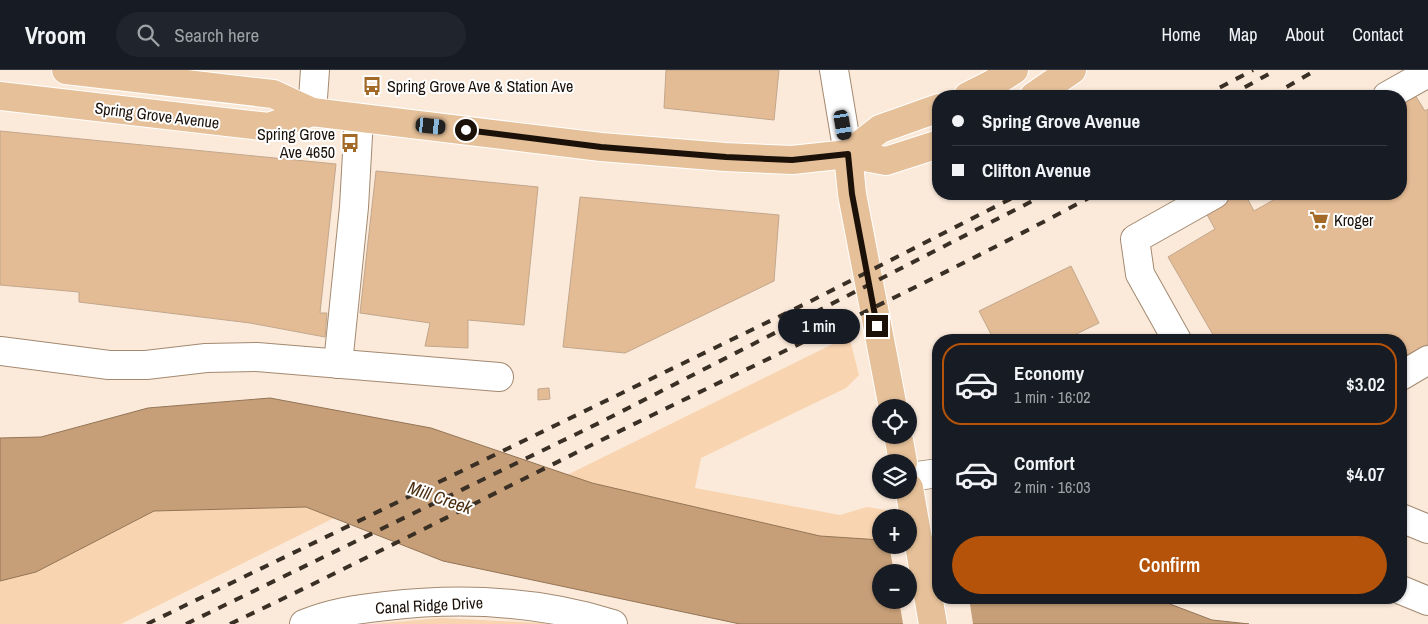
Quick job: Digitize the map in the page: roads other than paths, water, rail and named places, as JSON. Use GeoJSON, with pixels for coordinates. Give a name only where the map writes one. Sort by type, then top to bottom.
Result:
{"type":"FeatureCollection","features":[{"type":"Feature","properties":{"kind":"main road","name":"Spring Grove Avenue"},"geometry":{"type":"LineString","coordinates":[[66,70],[273,94],[312,112],[601,147],[792,160],[848,154],[886,161],[932,146]]}},
{"type":"Feature","properties":{"kind":"main road"},"geometry":{"type":"LineString","coordinates":[[980,90],[1014,70]]}},
{"type":"Feature","properties":{"kind":"main road"},"geometry":{"type":"LineString","coordinates":[[1043,90],[1072,70]]}},
{"type":"Feature","properties":{"kind":"main road","name":"Spring Grove Avenue"},"geometry":{"type":"LineString","coordinates":[[0,96],[269,127],[312,112]]}},
{"type":"Feature","properties":{"kind":"main road"},"geometry":{"type":"LineString","coordinates":[[891,399],[852,194],[848,154],[880,130],[932,111]]}},
{"type":"Feature","properties":{"kind":"main road"},"geometry":{"type":"LineString","coordinates":[[911,499],[934,624]]}},
{"type":"Feature","properties":{"kind":"street"},"geometry":{"type":"LineString","coordinates":[[312,112],[315,70]]}},
{"type":"Feature","properties":{"kind":"street"},"geometry":{"type":"LineString","coordinates":[[834,70],[848,154]]}},
{"type":"Feature","properties":{"kind":"street"},"geometry":{"type":"LineString","coordinates":[[1398,90],[1428,73]]}},
{"type":"Feature","properties":{"kind":"street"},"geometry":{"type":"LineString","coordinates":[[338,364],[354,207],[359,118]]}},
{"type":"Feature","properties":{"kind":"street"},"geometry":{"type":"LineString","coordinates":[[1174,334],[1140,274],[1135,239],[1204,200]]}},
{"type":"Feature","properties":{"kind":"street"},"geometry":{"type":"LineString","coordinates":[[0,351],[109,365],[146,365],[206,358],[256,357],[499,377]]}},
{"type":"Feature","properties":{"kind":"street"},"geometry":{"type":"LineString","coordinates":[[1407,372],[1428,360]]}},
{"type":"Feature","properties":{"kind":"street"},"geometry":{"type":"LineString","coordinates":[[917,476],[932,474]]}},
{"type":"Feature","properties":{"kind":"street"},"geometry":{"type":"LineString","coordinates":[[1407,520],[1428,529]]}},
{"type":"Feature","properties":{"kind":"street"},"geometry":{"type":"LineString","coordinates":[[1407,592],[1428,601]]}},
{"type":"Feature","properties":{"kind":"street","name":"Canal Ridge Drive"},"geometry":{"type":"LineString","coordinates":[[304,624],[342,611],[418,602],[460,600],[515,603],[586,616],[613,624]]}},
{"type":"Feature","properties":{"kind":"water","name":"Mill Creek"},"geometry":{"type":"Polygon","coordinates":[[[270,398],[431,428],[592,483],[820,536],[872,539],[872,554],[914,554],[932,586],[932,604],[1170,604],[1212,620],[1249,624],[740,624],[443,561],[306,507],[154,511],[36,572],[0,581],[0,438],[41,437],[148,408],[270,398]]]}},
{"type":"Feature","properties":{"kind":"railway"},"geometry":{"type":"LineString","coordinates":[[1215,90],[1253,70]]}},
{"type":"Feature","properties":{"kind":"railway"},"geometry":{"type":"LineString","coordinates":[[1240,90],[1276,70]]}},
{"type":"Feature","properties":{"kind":"railway"},"geometry":{"type":"LineString","coordinates":[[1281,90],[1316,70]]}},
{"type":"Feature","properties":{"kind":"railway"},"geometry":{"type":"LineString","coordinates":[[147,624],[809,302],[1008,200]]}},
{"type":"Feature","properties":{"kind":"railway"},"geometry":{"type":"LineString","coordinates":[[186,624],[601,422],[1034,200]]}},
{"type":"Feature","properties":{"kind":"railway"},"geometry":{"type":"LineString","coordinates":[[230,624],[921,284],[1085,200]]}},
{"type":"Feature","properties":{"kind":"place","name":"Spring Grove Ave & Station Ave"},"geometry":{"type":"Point","coordinates":[372,86]}},
{"type":"Feature","properties":{"kind":"place","name":"Spring Grove Ave 4650"},"geometry":{"type":"Point","coordinates":[350,143]}},
{"type":"Feature","properties":{"kind":"place","name":"Kroger"},"geometry":{"type":"Point","coordinates":[1319,220]}}]}
